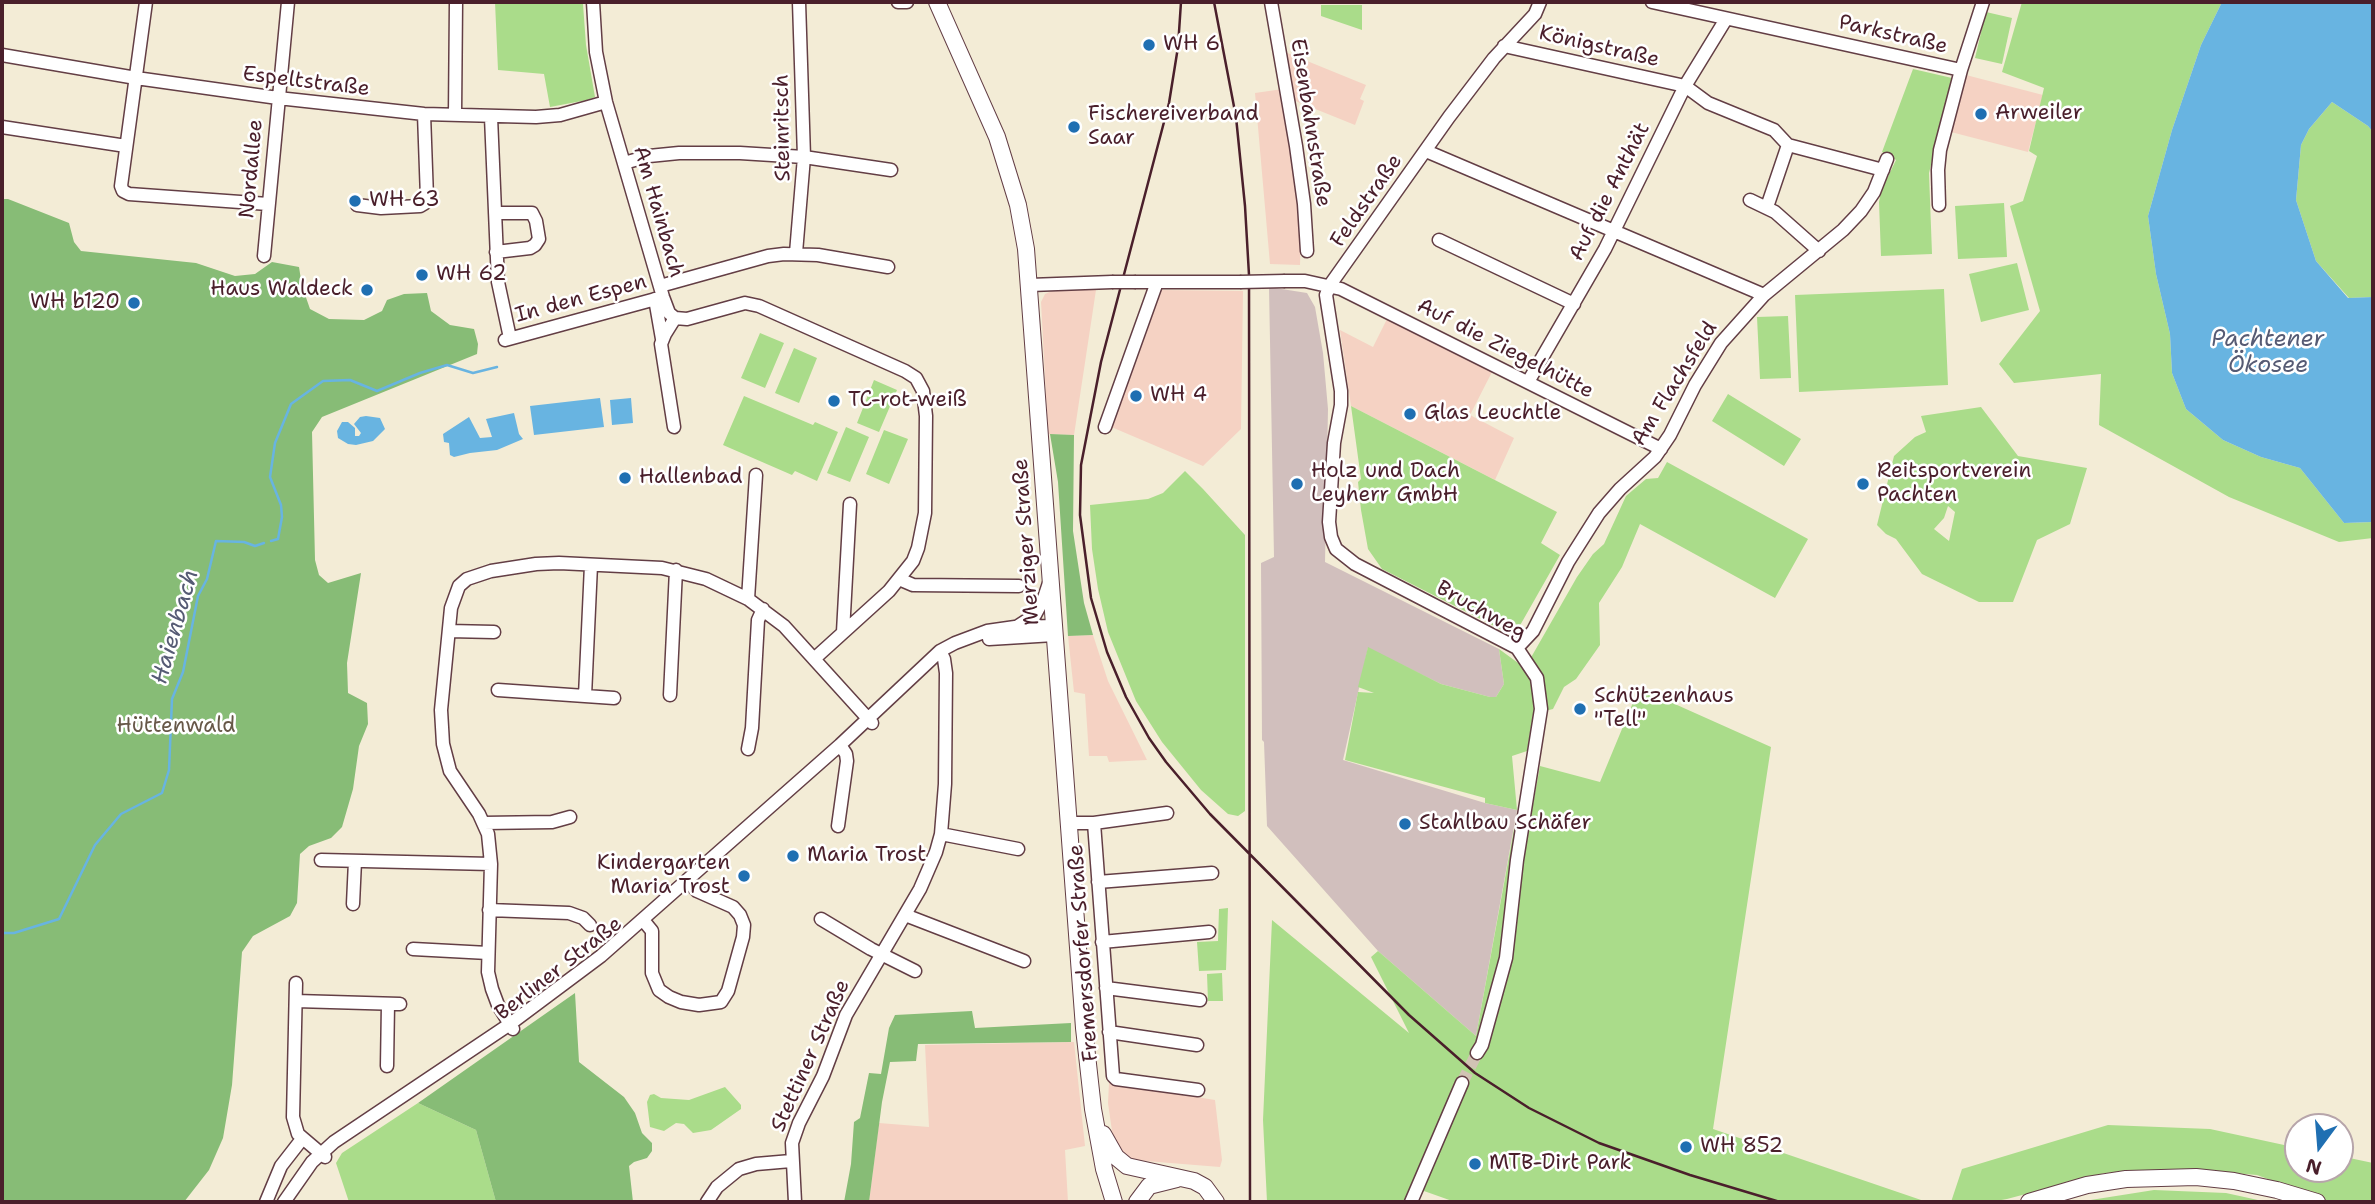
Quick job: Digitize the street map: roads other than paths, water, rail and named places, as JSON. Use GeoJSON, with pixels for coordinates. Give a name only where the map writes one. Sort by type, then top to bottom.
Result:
{"type":"FeatureCollection","features":[{"type":"Feature","properties":{"kind":"main road","name":"Merziger Straße"},"geometry":{"type":"LineString","coordinates":[[937,2],[997,137],[1023,226],[1030,285],[1068,823],[1092,1102]]}},
{"type":"Feature","properties":{"kind":"main road"},"geometry":{"type":"LineString","coordinates":[[1092,1102],[1104,1169],[1114,1202]]}},
{"type":"Feature","properties":{"kind":"main road"},"geometry":{"type":"LineString","coordinates":[[1092,1102],[1110,1148],[1120,1162],[1138,1169],[1185,1178],[1205,1187],[1216,1202]]}},
{"type":"Feature","properties":{"kind":"main road"},"geometry":{"type":"LineString","coordinates":[[1100,1202],[1104,1169]]}},
{"type":"Feature","properties":{"kind":"main road"},"geometry":{"type":"LineString","coordinates":[[2029,1202],[2087,1185],[2126,1179],[2184,1177],[2234,1181],[2317,1202]]}},
{"type":"Feature","properties":{"kind":"main road"},"geometry":{"type":"LineString","coordinates":[[1136,1202],[1149,1186],[1185,1178]]}},
{"type":"Feature","properties":{"kind":"street"},"geometry":{"type":"LineString","coordinates":[[146,2],[121,186],[123,191],[129,194],[268,204]]}},
{"type":"Feature","properties":{"kind":"street","name":"Nordallee"},"geometry":{"type":"LineString","coordinates":[[264,256],[288,2]]}},
{"type":"Feature","properties":{"kind":"street"},"geometry":{"type":"LineString","coordinates":[[455,115],[456,2]]}},
{"type":"Feature","properties":{"kind":"street","name":"Am Hainbach"},"geometry":{"type":"LineString","coordinates":[[593,2],[596,52],[607,102],[659,294],[669,313],[675,318]]}},
{"type":"Feature","properties":{"kind":"street","name":"Steinritsch"},"geometry":{"type":"LineString","coordinates":[[796,253],[804,158],[799,2]]}},
{"type":"Feature","properties":{"kind":"street"},"geometry":{"type":"LineString","coordinates":[[898,2],[907,2]]}},
{"type":"Feature","properties":{"kind":"street","name":"Eisenbahnstraße"},"geometry":{"type":"LineString","coordinates":[[1271,2],[1296,146],[1307,251]]}},
{"type":"Feature","properties":{"kind":"street","name":"Feldstraße"},"geometry":{"type":"LineString","coordinates":[[1330,285],[1473,84],[1535,14],[1540,2]]}},
{"type":"Feature","properties":{"kind":"street","name":"Parkstraße"},"geometry":{"type":"LineString","coordinates":[[1652,2],[1961,70]]}},
{"type":"Feature","properties":{"kind":"street"},"geometry":{"type":"LineString","coordinates":[[1939,205],[1940,150],[1961,70],[1983,2]]}},
{"type":"Feature","properties":{"kind":"street","name":"Auf die Anthät"},"geometry":{"type":"LineString","coordinates":[[1528,382],[1614,232],[1685,86],[1726,19]]}},
{"type":"Feature","properties":{"kind":"street","name":"Königstraße"},"geometry":{"type":"LineString","coordinates":[[1504,46],[1685,86]]}},
{"type":"Feature","properties":{"kind":"street","name":"Espeltstraße"},"geometry":{"type":"LineString","coordinates":[[2,55],[135,78],[278,98],[424,114],[491,117],[559,115],[607,102]]}},
{"type":"Feature","properties":{"kind":"street"},"geometry":{"type":"LineString","coordinates":[[1685,86],[1708,103],[1774,130],[1788,145],[1767,207]]}},
{"type":"Feature","properties":{"kind":"street"},"geometry":{"type":"LineString","coordinates":[[357,205],[381,208],[420,206],[425,203],[424,114]]}},
{"type":"Feature","properties":{"kind":"street","name":"In den Espen"},"geometry":{"type":"LineString","coordinates":[[491,117],[496,252],[506,339],[659,294],[768,256],[796,253],[888,267]]}},
{"type":"Feature","properties":{"kind":"street"},"geometry":{"type":"LineString","coordinates":[[2,127],[126,146]]}},
{"type":"Feature","properties":{"kind":"street","name":"Am Flachsfeld"},"geometry":{"type":"LineString","coordinates":[[1517,649],[1533,631],[1568,562],[1599,513],[1661,449],[1708,362],[1735,326],[1764,295],[1819,251],[1861,211],[1874,192],[1885,164],[1788,145]]}},
{"type":"Feature","properties":{"kind":"street"},"geometry":{"type":"LineString","coordinates":[[1426,151],[1764,295]]}},
{"type":"Feature","properties":{"kind":"street"},"geometry":{"type":"LineString","coordinates":[[624,163],[649,156],[707,152],[804,158],[891,170]]}},
{"type":"Feature","properties":{"kind":"street"},"geometry":{"type":"LineString","coordinates":[[1750,200],[1767,207],[1819,251]]}},
{"type":"Feature","properties":{"kind":"street"},"geometry":{"type":"LineString","coordinates":[[495,213],[532,214],[539,239],[530,247],[496,252]]}},
{"type":"Feature","properties":{"kind":"street"},"geometry":{"type":"LineString","coordinates":[[1439,240],[1574,304]]}},
{"type":"Feature","properties":{"kind":"street"},"geometry":{"type":"LineString","coordinates":[[1030,285],[1285,281],[1330,285]]}},
{"type":"Feature","properties":{"kind":"street"},"geometry":{"type":"LineString","coordinates":[[1105,427],[1157,282]]}},
{"type":"Feature","properties":{"kind":"street","name":"Auf die Ziegelhütte"},"geometry":{"type":"LineString","coordinates":[[1330,285],[1661,449]]}},
{"type":"Feature","properties":{"kind":"street","name":"Bruchweg"},"geometry":{"type":"LineString","coordinates":[[1330,285],[1326,295],[1341,398],[1334,443],[1329,522],[1336,549],[1355,565],[1517,649],[1537,678],[1541,709],[1517,860],[1506,958],[1482,1045],[1477,1053]]}},
{"type":"Feature","properties":{"kind":"street"},"geometry":{"type":"LineString","coordinates":[[659,294],[661,344],[674,427]]}},
{"type":"Feature","properties":{"kind":"street"},"geometry":{"type":"LineString","coordinates":[[662,339],[675,318],[687,319],[745,303],[759,306],[882,359],[916,378],[920,384],[926,403],[925,513],[913,561],[899,579],[814,659]]}},
{"type":"Feature","properties":{"kind":"street"},"geometry":{"type":"LineString","coordinates":[[748,599],[756,475]]}},
{"type":"Feature","properties":{"kind":"street"},"geometry":{"type":"LineString","coordinates":[[844,632],[850,504]]}},
{"type":"Feature","properties":{"kind":"street"},"geometry":{"type":"LineString","coordinates":[[511,1027],[492,989],[488,953],[490,846],[484,823],[450,771],[443,744],[441,710],[449,631],[459,586],[477,575],[536,564],[676,570],[706,579],[763,608],[784,626],[870,721]]}},
{"type":"Feature","properties":{"kind":"street"},"geometry":{"type":"LineString","coordinates":[[585,696],[592,565]]}},
{"type":"Feature","properties":{"kind":"street"},"geometry":{"type":"LineString","coordinates":[[670,695],[676,570]]}},
{"type":"Feature","properties":{"kind":"street"},"geometry":{"type":"LineString","coordinates":[[899,579],[913,585],[1018,586]]}},
{"type":"Feature","properties":{"kind":"street","name":"Berliner Straße"},"geometry":{"type":"LineString","coordinates":[[1015,627],[1035,615],[1050,579]]}},
{"type":"Feature","properties":{"kind":"street"},"geometry":{"type":"LineString","coordinates":[[748,749],[752,729],[758,620],[763,608]]}},
{"type":"Feature","properties":{"kind":"street","name":"Berliner Straße"},"geometry":{"type":"LineString","coordinates":[[286,1202],[323,1155],[446,1076],[511,1027],[582,980],[942,655],[969,637],[1015,627],[1054,631]]}},
{"type":"Feature","properties":{"kind":"street"},"geometry":{"type":"LineString","coordinates":[[449,631],[494,632]]}},
{"type":"Feature","properties":{"kind":"street","name":"Berliner Straße"},"geometry":{"type":"LineString","coordinates":[[942,655],[989,639],[1054,631]]}},
{"type":"Feature","properties":{"kind":"street","name":"Stettiner Straße"},"geometry":{"type":"LineString","coordinates":[[795,1202],[791,1161],[794,1133],[823,1076],[843,1022],[931,867],[941,834],[945,784],[946,673],[942,655]]}},
{"type":"Feature","properties":{"kind":"street"},"geometry":{"type":"LineString","coordinates":[[498,690],[614,698]]}},
{"type":"Feature","properties":{"kind":"street"},"geometry":{"type":"LineString","coordinates":[[838,826],[847,761],[842,747]]}},
{"type":"Feature","properties":{"kind":"street"},"geometry":{"type":"LineString","coordinates":[[1068,823],[1094,823],[1167,813]]}},
{"type":"Feature","properties":{"kind":"street"},"geometry":{"type":"LineString","coordinates":[[484,823],[552,822],[570,817]]}},
{"type":"Feature","properties":{"kind":"street","name":"Fremersdorfer Straße"},"geometry":{"type":"LineString","coordinates":[[1094,823],[1113,1076],[1116,1079],[1198,1090]]}},
{"type":"Feature","properties":{"kind":"street"},"geometry":{"type":"LineString","coordinates":[[941,834],[1018,849]]}},
{"type":"Feature","properties":{"kind":"street"},"geometry":{"type":"LineString","coordinates":[[321,860],[491,864]]}},
{"type":"Feature","properties":{"kind":"street"},"geometry":{"type":"LineString","coordinates":[[353,904],[355,861]]}},
{"type":"Feature","properties":{"kind":"street"},"geometry":{"type":"LineString","coordinates":[[1098,882],[1212,873]]}},
{"type":"Feature","properties":{"kind":"street"},"geometry":{"type":"LineString","coordinates":[[645,922],[652,931],[652,973],[659,990],[669,997],[690,1004],[713,1005],[721,1002],[728,991],[744,925],[733,907],[697,891],[689,883]]}},
{"type":"Feature","properties":{"kind":"street"},"geometry":{"type":"LineString","coordinates":[[489,911],[569,912],[583,918],[590,925]]}},
{"type":"Feature","properties":{"kind":"street"},"geometry":{"type":"LineString","coordinates":[[905,915],[1024,961]]}},
{"type":"Feature","properties":{"kind":"street"},"geometry":{"type":"LineString","coordinates":[[821,919],[915,971]]}},
{"type":"Feature","properties":{"kind":"street"},"geometry":{"type":"LineString","coordinates":[[1102,942],[1209,932]]}},
{"type":"Feature","properties":{"kind":"street"},"geometry":{"type":"LineString","coordinates":[[413,949],[488,953]]}},
{"type":"Feature","properties":{"kind":"street"},"geometry":{"type":"LineString","coordinates":[[296,983],[293,1117],[295,1129],[302,1139],[323,1155]]}},
{"type":"Feature","properties":{"kind":"street"},"geometry":{"type":"LineString","coordinates":[[1106,988],[1200,1000]]}},
{"type":"Feature","properties":{"kind":"street"},"geometry":{"type":"LineString","coordinates":[[296,1001],[394,1004],[387,1066]]}},
{"type":"Feature","properties":{"kind":"street"},"geometry":{"type":"LineString","coordinates":[[1109,1032],[1197,1045]]}},
{"type":"Feature","properties":{"kind":"street"},"geometry":{"type":"LineString","coordinates":[[1411,1202],[1462,1083]]}},
{"type":"Feature","properties":{"kind":"street"},"geometry":{"type":"LineString","coordinates":[[266,1202],[281,1166],[302,1139]]}},
{"type":"Feature","properties":{"kind":"street"},"geometry":{"type":"LineString","coordinates":[[707,1202],[717,1187],[739,1169],[755,1164],[791,1161]]}},
{"type":"Feature","properties":{"kind":"water","name":"Pachtener Ökosee"},"geometry":{"type":"Polygon","coordinates":[[[2222,2],[2373,2],[2373,132],[2332,102],[2309,129],[2301,145],[2296,200],[2316,261],[2348,298],[2373,297],[2373,522],[2344,523],[2300,468],[2261,457],[2223,440],[2186,409],[2172,373],[2170,334],[2156,274],[2148,216],[2172,130],[2201,45],[2222,2]]]}},
{"type":"Feature","properties":{"kind":"water"},"geometry":{"type":"Polygon","coordinates":[[[600,398],[604,427],[534,435],[530,406],[600,398]]]}},
{"type":"Feature","properties":{"kind":"water"},"geometry":{"type":"Polygon","coordinates":[[[631,398],[633,423],[612,425],[610,400],[631,398]]]}},
{"type":"Feature","properties":{"kind":"water"},"geometry":{"type":"Polygon","coordinates":[[[514,413],[519,434],[523,439],[497,450],[454,457],[450,455],[449,443],[444,442],[443,434],[469,417],[480,438],[492,437],[486,419],[514,413]]]}},
{"type":"Feature","properties":{"kind":"water"},"geometry":{"type":"Polygon","coordinates":[[[360,417],[380,418],[385,429],[373,441],[356,445],[338,438],[337,431],[342,422],[348,422],[355,428],[355,436],[359,436],[361,433],[354,424],[360,417]]]}},
{"type":"Feature","properties":{"kind":"waterway","name":"Haienbach"},"geometry":{"type":"LineString","coordinates":[[271,541],[278,539],[282,517],[281,505],[270,477],[275,443],[291,404],[323,381],[350,380],[377,391],[447,365],[473,373],[497,367]]}},
{"type":"Feature","properties":{"kind":"waterway","name":"Haienbach"},"geometry":{"type":"LineString","coordinates":[[2,933],[14,933],[59,919],[95,845],[121,814],[162,793],[169,770],[172,699],[183,672],[198,596],[207,579],[216,541],[244,542],[255,546],[264,543]]}},
{"type":"Feature","properties":{"kind":"tunnel"},"geometry":{"type":"LineString","coordinates":[[1462,1083],[1477,1053]]}},
{"type":"Feature","properties":{"kind":"railway"},"geometry":{"type":"LineString","coordinates":[[1181,2],[1178,47],[1169,103],[1101,362],[1081,465],[1080,515],[1091,598],[1107,652],[1126,697],[1166,762],[1210,814],[1409,1015],[1475,1073],[1529,1108],[1599,1143],[1690,1175],[1780,1202]]}},
{"type":"Feature","properties":{"kind":"railway"},"geometry":{"type":"LineString","coordinates":[[1214,2],[1236,117],[1249,275],[1250,1202]]}},
{"type":"Feature","properties":{"kind":"place","name":"WH 6"},"geometry":{"type":"Point","coordinates":[1149,45]}},
{"type":"Feature","properties":{"kind":"place","name":"Arweiler"},"geometry":{"type":"Point","coordinates":[1981,114]}},
{"type":"Feature","properties":{"kind":"place","name":"Fischereiverband Saar"},"geometry":{"type":"Point","coordinates":[1074,127]}},
{"type":"Feature","properties":{"kind":"place","name":"WH 63"},"geometry":{"type":"Point","coordinates":[355,201]}},
{"type":"Feature","properties":{"kind":"place","name":"WH 62"},"geometry":{"type":"Point","coordinates":[422,275]}},
{"type":"Feature","properties":{"kind":"place","name":"Haus Waldeck"},"geometry":{"type":"Point","coordinates":[367,290]}},
{"type":"Feature","properties":{"kind":"place","name":"WH b120"},"geometry":{"type":"Point","coordinates":[134,303]}},
{"type":"Feature","properties":{"kind":"place","name":"WH 4"},"geometry":{"type":"Point","coordinates":[1136,396]}},
{"type":"Feature","properties":{"kind":"place","name":"TC-rot-weiß"},"geometry":{"type":"Point","coordinates":[834,401]}},
{"type":"Feature","properties":{"kind":"place","name":"Glas Leuchtle"},"geometry":{"type":"Point","coordinates":[1410,414]}},
{"type":"Feature","properties":{"kind":"place","name":"Hallenbad"},"geometry":{"type":"Point","coordinates":[625,478]}},
{"type":"Feature","properties":{"kind":"place","name":"Holz und Dach Leyherr GmbH"},"geometry":{"type":"Point","coordinates":[1297,484]}},
{"type":"Feature","properties":{"kind":"place","name":"Reitsportverein Pachten"},"geometry":{"type":"Point","coordinates":[1863,484]}},
{"type":"Feature","properties":{"kind":"place","name":"Schützenhaus \"Tell\""},"geometry":{"type":"Point","coordinates":[1580,709]}},
{"type":"Feature","properties":{"kind":"place","name":"Stahlbau Schäfer"},"geometry":{"type":"Point","coordinates":[1405,824]}},
{"type":"Feature","properties":{"kind":"place","name":"Maria Trost"},"geometry":{"type":"Point","coordinates":[793,856]}},
{"type":"Feature","properties":{"kind":"place","name":"Kindergarten Maria Trost"},"geometry":{"type":"Point","coordinates":[744,876]}},
{"type":"Feature","properties":{"kind":"place","name":"WH 852"},"geometry":{"type":"Point","coordinates":[1686,1147]}},
{"type":"Feature","properties":{"kind":"place","name":"MTB-Dirt Park"},"geometry":{"type":"Point","coordinates":[1475,1164]}},
{"type":"Feature","properties":{"kind":"park label","name":"Hüttenwald"},"geometry":{"type":"Point","coordinates":[176,727]}}]}
